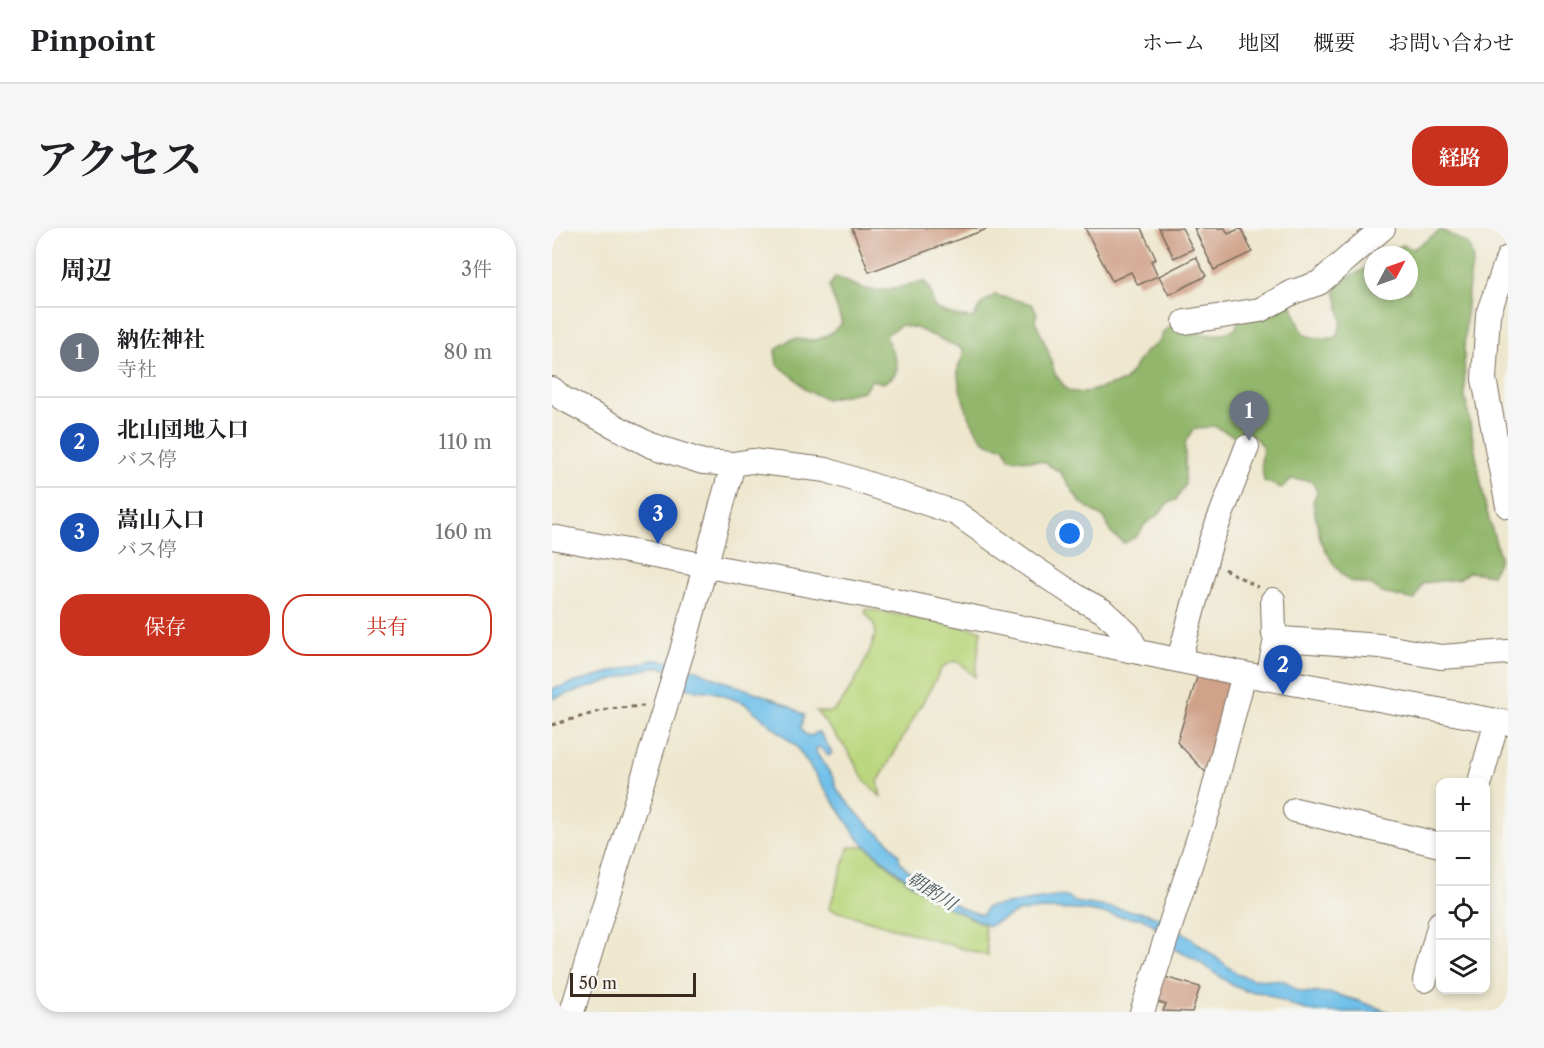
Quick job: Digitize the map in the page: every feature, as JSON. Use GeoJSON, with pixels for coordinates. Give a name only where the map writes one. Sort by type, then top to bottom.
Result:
{"type":"FeatureCollection","features":[{"type":"Feature","properties":{"kind":"street"},"geometry":{"type":"LineString","coordinates":[[1185,322],[1260,310],[1293,292],[1319,283],[1383,228]]}},
{"type":"Feature","properties":{"kind":"street"},"geometry":{"type":"LineString","coordinates":[[1508,258],[1488,314],[1484,379],[1508,507]]}},
{"type":"Feature","properties":{"kind":"street"},"geometry":{"type":"LineString","coordinates":[[552,389],[562,398],[650,445],[703,462],[733,464],[752,460],[826,470],[956,513],[1041,573],[1103,611],[1128,634],[1138,652]]}},
{"type":"Feature","properties":{"kind":"street"},"geometry":{"type":"LineString","coordinates":[[1179,660],[1206,560],[1247,447]]}},
{"type":"Feature","properties":{"kind":"street"},"geometry":{"type":"LineString","coordinates":[[572,1012],[682,651],[733,464]]}},
{"type":"Feature","properties":{"kind":"street"},"geometry":{"type":"LineString","coordinates":[[552,537],[880,598],[1244,674],[1502,722],[1482,778]]}},
{"type":"Feature","properties":{"kind":"street"},"geometry":{"type":"LineString","coordinates":[[1268,678],[1277,642],[1274,634],[1273,602]]}},
{"type":"Feature","properties":{"kind":"street"},"geometry":{"type":"LineString","coordinates":[[1277,642],[1284,639],[1380,646],[1441,657],[1508,652]]}},
{"type":"Feature","properties":{"kind":"street"},"geometry":{"type":"LineString","coordinates":[[1142,1012],[1210,804],[1244,674]]}},
{"type":"Feature","properties":{"kind":"street"},"geometry":{"type":"LineString","coordinates":[[1295,810],[1436,843]]}},
{"type":"Feature","properties":{"kind":"street"},"geometry":{"type":"LineString","coordinates":[[1425,980],[1436,938]]}},
{"type":"Feature","properties":{"kind":"path"},"geometry":{"type":"LineString","coordinates":[[1206,560],[1259,588],[1273,602]]}},
{"type":"Feature","properties":{"kind":"path"},"geometry":{"type":"LineString","coordinates":[[552,725],[616,708],[665,705]]}},
{"type":"Feature","properties":{"kind":"green space"},"geometry":{"type":"Polygon","coordinates":[[[1441,230],[1468,244],[1473,258],[1464,348],[1465,397],[1486,509],[1500,557],[1492,575],[1469,572],[1459,579],[1423,583],[1415,600],[1382,593],[1371,585],[1349,581],[1334,565],[1320,539],[1313,502],[1317,492],[1312,481],[1292,479],[1281,488],[1264,481],[1261,463],[1263,447],[1253,436],[1244,434],[1238,438],[1214,426],[1193,429],[1185,443],[1185,485],[1176,500],[1168,503],[1158,515],[1145,524],[1137,536],[1124,543],[1111,533],[1105,519],[1080,502],[1060,472],[1044,462],[1009,458],[1005,447],[982,439],[968,413],[959,386],[958,367],[963,357],[963,349],[916,328],[901,325],[886,335],[897,367],[891,378],[883,383],[872,380],[863,391],[826,399],[806,390],[777,364],[775,351],[785,343],[793,340],[818,339],[829,334],[842,323],[829,286],[836,277],[869,290],[892,289],[925,282],[930,290],[934,307],[957,316],[973,318],[982,303],[995,295],[1032,304],[1037,313],[1035,320],[1055,374],[1068,391],[1083,393],[1125,381],[1144,353],[1159,342],[1164,331],[1176,323],[1199,333],[1218,334],[1236,329],[1238,320],[1291,304],[1304,333],[1314,337],[1336,338],[1342,321],[1335,290],[1349,277],[1364,269],[1364,300],[1418,300],[1417,246],[1441,230]]]}},
{"type":"Feature","properties":{"kind":"green space"},"geometry":{"type":"Polygon","coordinates":[[[866,609],[981,630],[975,677],[957,662],[942,668],[878,782],[881,797],[864,780],[848,751],[816,711],[834,710],[846,696],[860,671],[875,635],[875,628],[865,612],[866,609]]]}},
{"type":"Feature","properties":{"kind":"green space"},"geometry":{"type":"Polygon","coordinates":[[[849,847],[867,847],[921,891],[984,924],[988,956],[829,909],[849,847]]]}},
{"type":"Feature","properties":{"kind":"water","name":"朝酌川"},"geometry":{"type":"Polygon","coordinates":[[[653,660],[689,667],[775,700],[804,715],[801,727],[804,734],[811,736],[818,732],[821,734],[832,753],[829,756],[819,747],[816,748],[817,754],[833,777],[838,791],[864,821],[888,841],[905,867],[929,889],[961,908],[982,915],[987,907],[1060,896],[1070,898],[1075,902],[1145,913],[1167,920],[1239,975],[1253,979],[1285,981],[1301,992],[1336,994],[1390,1012],[1315,1012],[1296,1007],[1263,993],[1246,991],[1232,985],[1193,958],[1169,947],[1159,936],[1154,925],[1142,918],[1082,910],[1043,909],[1017,912],[989,926],[950,908],[917,888],[860,841],[796,746],[744,703],[714,692],[688,689],[679,683],[668,670],[660,667],[650,668],[552,699],[552,689],[653,660]]]}},
{"type":"Feature","properties":{"kind":"building"},"geometry":{"type":"Polygon","coordinates":[[[852,228],[990,228],[869,272],[852,228]]]}},
{"type":"Feature","properties":{"kind":"building"},"geometry":{"type":"Polygon","coordinates":[[[1085,228],[1141,228],[1156,259],[1151,261],[1158,276],[1138,285],[1131,272],[1112,281],[1085,228]]]}},
{"type":"Feature","properties":{"kind":"building"},"geometry":{"type":"Polygon","coordinates":[[[1159,228],[1182,228],[1193,249],[1174,258],[1159,228]]]}},
{"type":"Feature","properties":{"kind":"building"},"geometry":{"type":"Polygon","coordinates":[[[1194,228],[1225,228],[1228,234],[1241,228],[1252,252],[1214,270],[1194,228]]]}},
{"type":"Feature","properties":{"kind":"building"},"geometry":{"type":"Polygon","coordinates":[[[1196,257],[1206,276],[1169,295],[1159,276],[1196,257]]]}},
{"type":"Feature","properties":{"kind":"building"},"geometry":{"type":"Polygon","coordinates":[[[1199,671],[1232,683],[1211,778],[1177,742],[1199,671]]]}},
{"type":"Feature","properties":{"kind":"building"},"geometry":{"type":"Polygon","coordinates":[[[1161,976],[1200,987],[1192,1012],[1163,1011],[1166,1004],[1154,1001],[1161,976]]]}},
{"type":"Feature","properties":{"kind":"place","name":"納佐神社"},"geometry":{"type":"Point","coordinates":[1249,441]}},
{"type":"Feature","properties":{"kind":"place","name":"嵩山入口"},"geometry":{"type":"Point","coordinates":[658,544]}},
{"type":"Feature","properties":{"kind":"place","name":"北山団地入口"},"geometry":{"type":"Point","coordinates":[1283,695]}}]}
